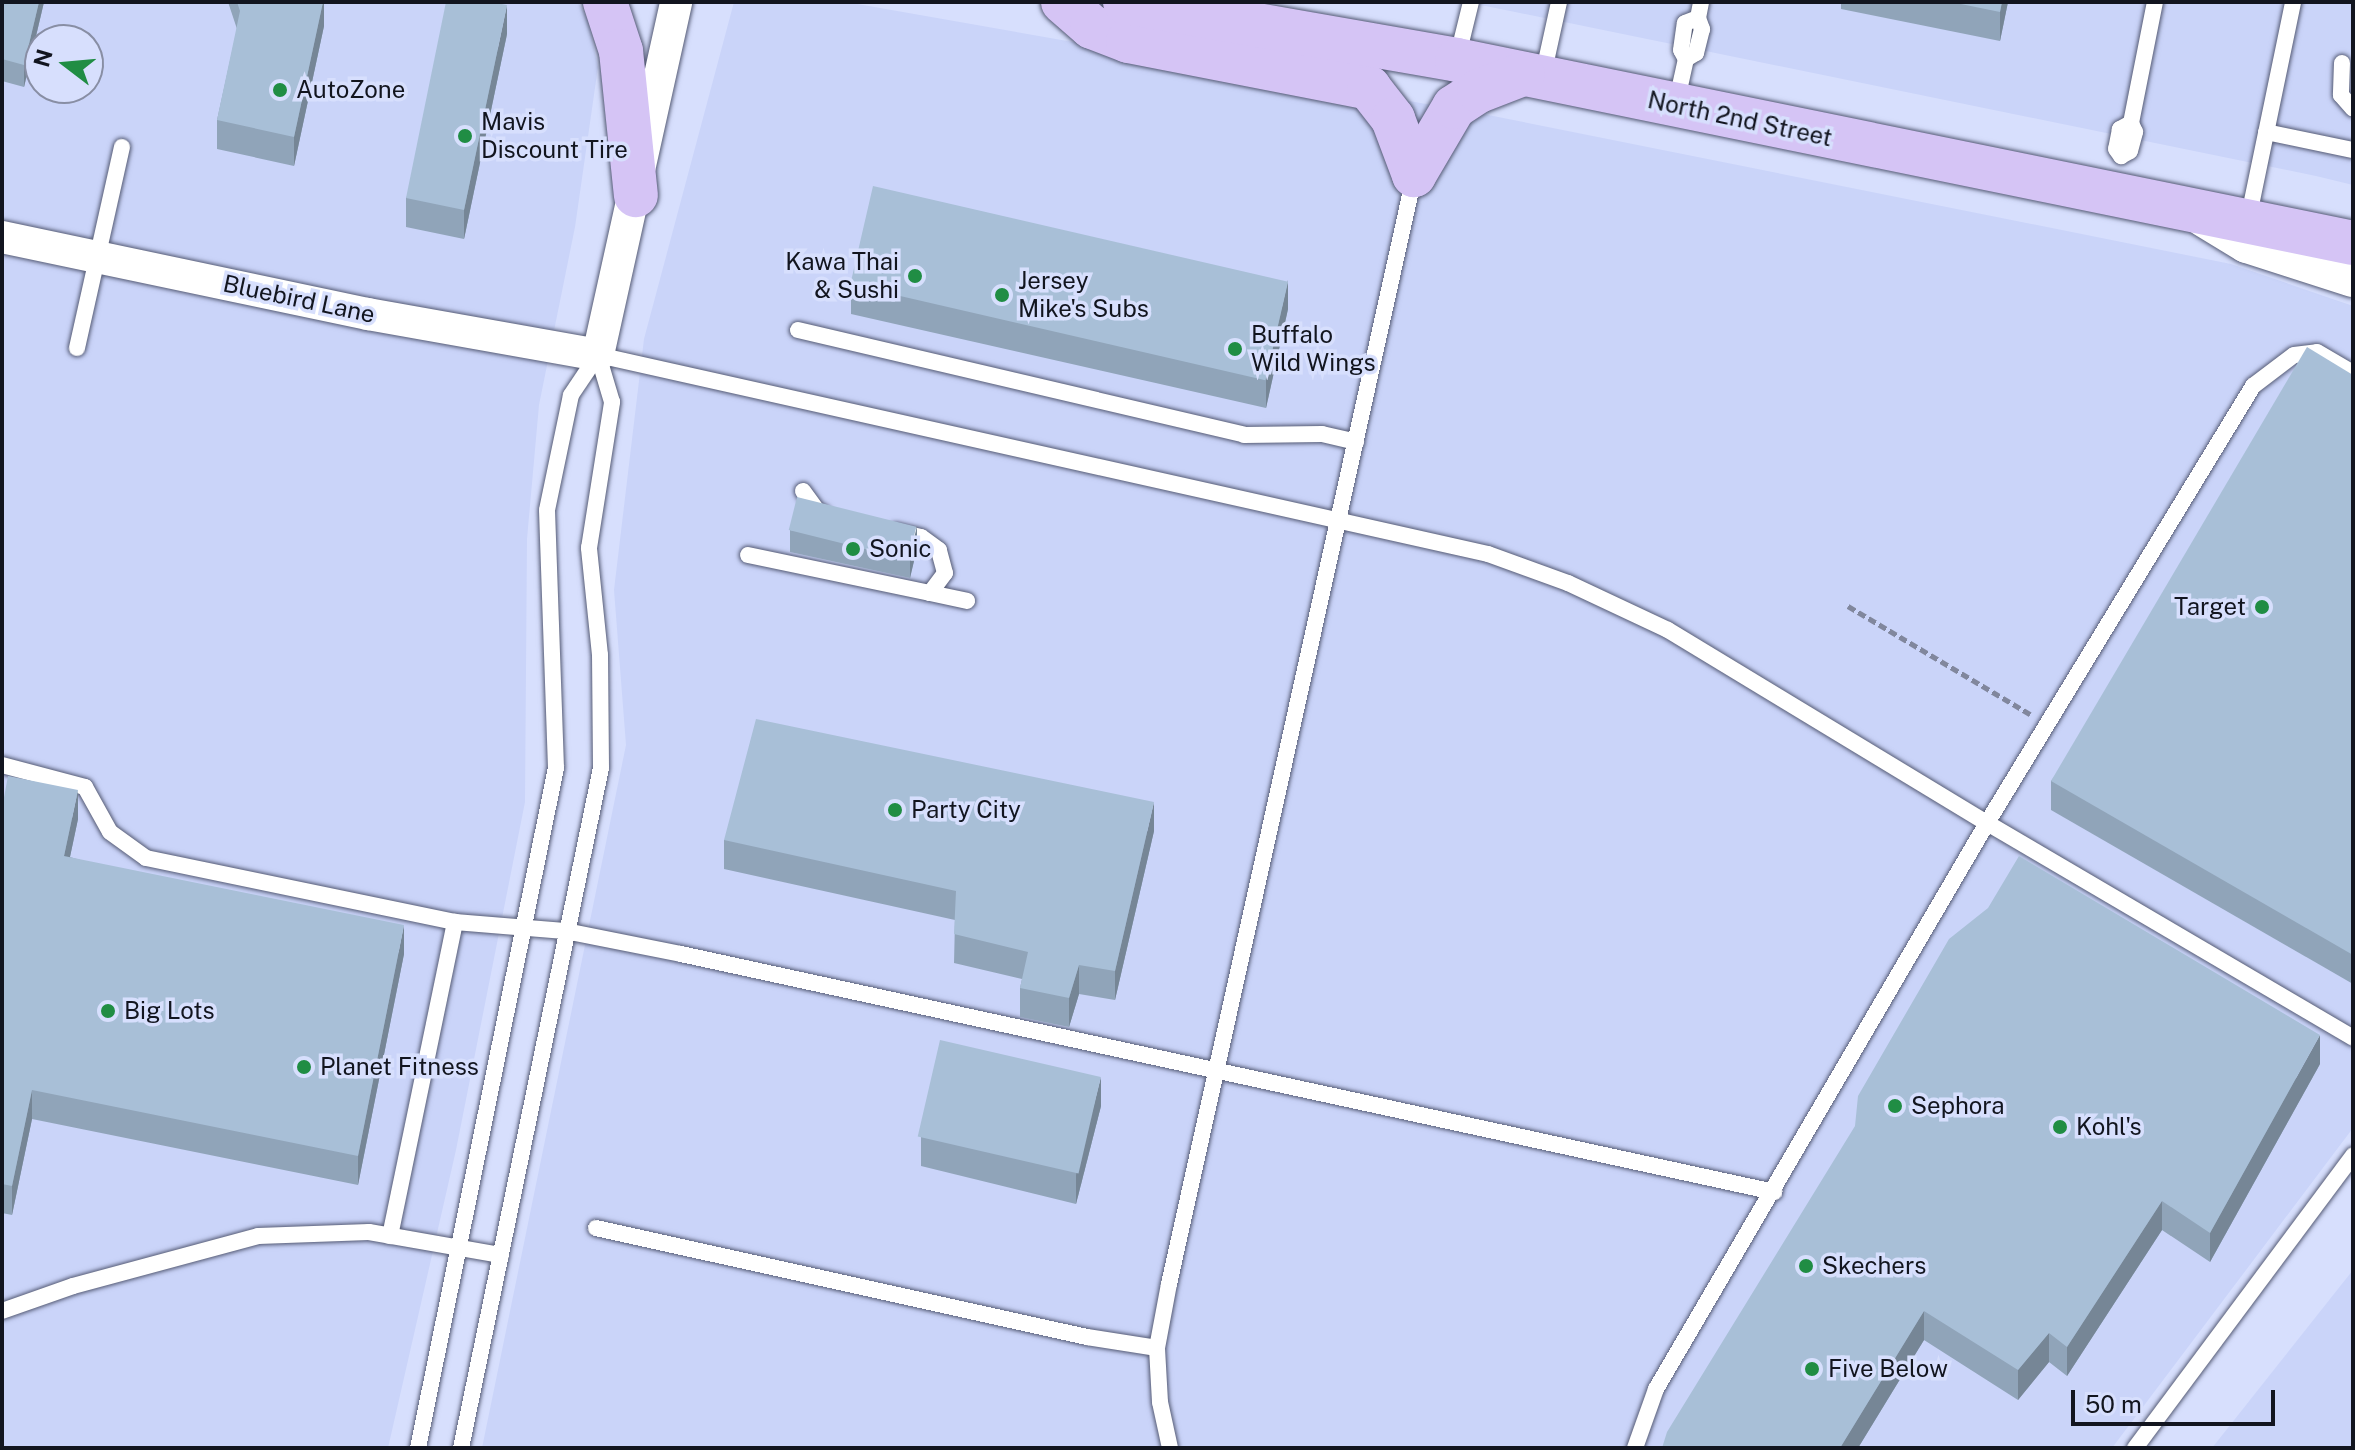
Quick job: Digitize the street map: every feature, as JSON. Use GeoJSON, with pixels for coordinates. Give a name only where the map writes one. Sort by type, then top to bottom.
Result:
{"type":"FeatureCollection","features":[{"type":"Feature","properties":{"kind":"main road"},"geometry":{"type":"LineString","coordinates":[[605,2],[621,51],[636,195]]}},
{"type":"Feature","properties":{"kind":"main road"},"geometry":{"type":"LineString","coordinates":[[1063,2],[1092,27],[1128,41],[1369,88],[1393,119],[1414,175]]}},
{"type":"Feature","properties":{"kind":"main road","name":"North 2nd Street"},"geometry":{"type":"LineString","coordinates":[[1125,2],[1457,60],[2353,243]]}},
{"type":"Feature","properties":{"kind":"main road"},"geometry":{"type":"LineString","coordinates":[[1414,175],[1454,107],[1479,91],[1533,76]]}},
{"type":"Feature","properties":{"kind":"street"},"geometry":{"type":"LineString","coordinates":[[598,355],[636,195],[676,2]]}},
{"type":"Feature","properties":{"kind":"street"},"geometry":{"type":"LineString","coordinates":[[2194,211],[2247,243],[2353,277]]}},
{"type":"Feature","properties":{"kind":"street","name":"Bluebird Lane"},"geometry":{"type":"LineString","coordinates":[[2,237],[368,314],[598,355]]}},
{"type":"Feature","properties":{"kind":"lane"},"geometry":{"type":"LineString","coordinates":[[1457,60],[1471,2]]}},
{"type":"Feature","properties":{"kind":"lane"},"geometry":{"type":"LineString","coordinates":[[1533,76],[1559,2]]}},
{"type":"Feature","properties":{"kind":"lane"},"geometry":{"type":"LineString","coordinates":[[2131,123],[2155,2]]}},
{"type":"Feature","properties":{"kind":"lane"},"geometry":{"type":"LineString","coordinates":[[2247,222],[2293,2]]}},
{"type":"Feature","properties":{"kind":"lane"},"geometry":{"type":"LineString","coordinates":[[1676,105],[1686,59],[1696,53],[1702,29],[1699,10]]}},
{"type":"Feature","properties":{"kind":"lane"},"geometry":{"type":"LineString","coordinates":[[2342,63],[2341,95],[2353,109]]}},
{"type":"Feature","properties":{"kind":"lane"},"geometry":{"type":"LineString","coordinates":[[2266,132],[2353,150]]}},
{"type":"Feature","properties":{"kind":"lane"},"geometry":{"type":"LineString","coordinates":[[77,348],[122,147]]}},
{"type":"Feature","properties":{"kind":"lane"},"geometry":{"type":"LineString","coordinates":[[1170,1448],[1160,1402],[1157,1348],[1215,1071],[1414,175]]}},
{"type":"Feature","properties":{"kind":"lane"},"geometry":{"type":"LineString","coordinates":[[798,330],[1244,435],[1322,434],[1356,442]]}},
{"type":"Feature","properties":{"kind":"lane"},"geometry":{"type":"LineString","coordinates":[[1635,1448],[1656,1389],[1774,1192],[1987,823],[2253,386],[2294,355],[2306,353],[2317,352],[2353,373]]}},
{"type":"Feature","properties":{"kind":"lane"},"geometry":{"type":"LineString","coordinates":[[598,355],[1488,554],[1568,583],[1654,623],[2353,1038]]}},
{"type":"Feature","properties":{"kind":"lane"},"geometry":{"type":"LineString","coordinates":[[418,1448],[556,768],[547,510],[571,395],[598,355]]}},
{"type":"Feature","properties":{"kind":"lane"},"geometry":{"type":"LineString","coordinates":[[461,1448],[601,768],[600,655],[589,548],[612,402],[598,355]]}},
{"type":"Feature","properties":{"kind":"lane"},"geometry":{"type":"LineString","coordinates":[[803,491],[818,512],[847,519]]}},
{"type":"Feature","properties":{"kind":"lane"},"geometry":{"type":"LineString","coordinates":[[877,526],[921,537],[939,550],[945,573],[930,593]]}},
{"type":"Feature","properties":{"kind":"lane"},"geometry":{"type":"LineString","coordinates":[[748,555],[967,601]]}},
{"type":"Feature","properties":{"kind":"lane"},"geometry":{"type":"LineString","coordinates":[[2,765],[85,787],[110,832],[146,858],[455,922],[565,931],[1774,1192]]}},
{"type":"Feature","properties":{"kind":"lane"},"geometry":{"type":"LineString","coordinates":[[390,1236],[455,922]]}},
{"type":"Feature","properties":{"kind":"lane"},"geometry":{"type":"LineString","coordinates":[[2135,1448],[2353,1155]]}},
{"type":"Feature","properties":{"kind":"lane"},"geometry":{"type":"LineString","coordinates":[[596,1228],[1087,1337],[1157,1348]]}},
{"type":"Feature","properties":{"kind":"lane"},"geometry":{"type":"LineString","coordinates":[[2,1311],[73,1286],[258,1236],[369,1232],[501,1255]]}},
{"type":"Feature","properties":{"kind":"path"},"geometry":{"type":"LineString","coordinates":[[1848,606],[2047,724]]}},
{"type":"Feature","properties":{"kind":"shaded area"},"geometry":{"type":"Polygon","coordinates":[[[2,2],[578,2],[588,21],[598,67],[575,227],[539,405],[527,539],[525,802],[456,1150],[388,1448],[2,1448],[2,2]]]}},
{"type":"Feature","properties":{"kind":"shaded area"},"geometry":{"type":"Polygon","coordinates":[[[734,2],[846,2],[1483,114],[2231,264],[2353,306],[2353,1128],[2112,1448],[482,1448],[626,745],[614,590],[644,339],[734,2]]]}},
{"type":"Feature","properties":{"kind":"shaded area"},"geometry":{"type":"Polygon","coordinates":[[[1466,2],[2353,2],[2353,185],[2316,176],[1466,2]]]}},
{"type":"Feature","properties":{"kind":"shaded area"},"geometry":{"type":"Polygon","coordinates":[[[2353,1270],[2353,1448],[2212,1448],[2353,1270]]]}},
{"type":"Feature","properties":{"kind":"building"},"geometry":{"type":"Polygon","coordinates":[[[2,2],[39,2],[34,24],[24,24],[24,65],[2,59],[2,2]]]}},
{"type":"Feature","properties":{"kind":"building"},"geometry":{"type":"Polygon","coordinates":[[[237,2],[323,2],[294,137],[217,120],[240,11],[237,2]]]}},
{"type":"Feature","properties":{"kind":"building"},"geometry":{"type":"Polygon","coordinates":[[[446,2],[507,5],[464,210],[406,198],[446,2]]]}},
{"type":"Feature","properties":{"kind":"building"},"geometry":{"type":"Polygon","coordinates":[[[1951,2],[2002,2],[2000,12],[1951,2]]]}},
{"type":"Feature","properties":{"kind":"building"},"geometry":{"type":"Polygon","coordinates":[[[873,186],[1288,282],[1265,380],[850,284],[873,186]]]}},
{"type":"Feature","properties":{"kind":"building","name":"Target"},"geometry":{"type":"Polygon","coordinates":[[[2307,347],[2353,375],[2353,955],[2051,781],[2307,347]]]}},
{"type":"Feature","properties":{"kind":"building"},"geometry":{"type":"Polygon","coordinates":[[[797,497],[916,527],[908,560],[789,530],[797,497]]]}},
{"type":"Feature","properties":{"kind":"building"},"geometry":{"type":"Polygon","coordinates":[[[756,719],[1154,802],[1115,971],[1079,965],[1069,998],[1020,988],[1028,952],[954,934],[956,891],[724,840],[756,719]]]}},
{"type":"Feature","properties":{"kind":"building"},"geometry":{"type":"Polygon","coordinates":[[[8,776],[78,790],[64,856],[404,925],[358,1156],[32,1090],[12,1186],[2,1184],[2,808],[8,776]]]}},
{"type":"Feature","properties":{"kind":"building"},"geometry":{"type":"Polygon","coordinates":[[[2019,856],[2320,1035],[2210,1233],[2162,1201],[2067,1347],[2049,1333],[2018,1370],[1924,1311],[1840,1448],[1662,1448],[1667,1432],[1855,1126],[1858,1096],[1949,939],[1988,908],[2019,856]]]}},
{"type":"Feature","properties":{"kind":"building"},"geometry":{"type":"Polygon","coordinates":[[[940,1040],[1101,1077],[1079,1174],[918,1136],[940,1040]]]}},
{"type":"Feature","properties":{"kind":"place","name":"AutoZone"},"geometry":{"type":"Point","coordinates":[280,90]}},
{"type":"Feature","properties":{"kind":"place","name":"Mavis Discount Tire"},"geometry":{"type":"Point","coordinates":[465,136]}},
{"type":"Feature","properties":{"kind":"place","name":"Kawa Thai & Sushi"},"geometry":{"type":"Point","coordinates":[915,276]}},
{"type":"Feature","properties":{"kind":"place","name":"Jersey Mike's Subs"},"geometry":{"type":"Point","coordinates":[1002,295]}},
{"type":"Feature","properties":{"kind":"place","name":"Buffalo Wild Wings"},"geometry":{"type":"Point","coordinates":[1235,349]}},
{"type":"Feature","properties":{"kind":"place","name":"Sonic"},"geometry":{"type":"Point","coordinates":[853,549]}},
{"type":"Feature","properties":{"kind":"place","name":"Target"},"geometry":{"type":"Point","coordinates":[2262,607]}},
{"type":"Feature","properties":{"kind":"place","name":"Party City"},"geometry":{"type":"Point","coordinates":[895,810]}},
{"type":"Feature","properties":{"kind":"place","name":"Big Lots"},"geometry":{"type":"Point","coordinates":[108,1011]}},
{"type":"Feature","properties":{"kind":"place","name":"Planet Fitness"},"geometry":{"type":"Point","coordinates":[304,1067]}},
{"type":"Feature","properties":{"kind":"place","name":"Sephora"},"geometry":{"type":"Point","coordinates":[1895,1106]}},
{"type":"Feature","properties":{"kind":"place","name":"Kohl's"},"geometry":{"type":"Point","coordinates":[2060,1127]}},
{"type":"Feature","properties":{"kind":"place","name":"Skechers"},"geometry":{"type":"Point","coordinates":[1806,1266]}},
{"type":"Feature","properties":{"kind":"place","name":"Five Below"},"geometry":{"type":"Point","coordinates":[1812,1369]}}]}
